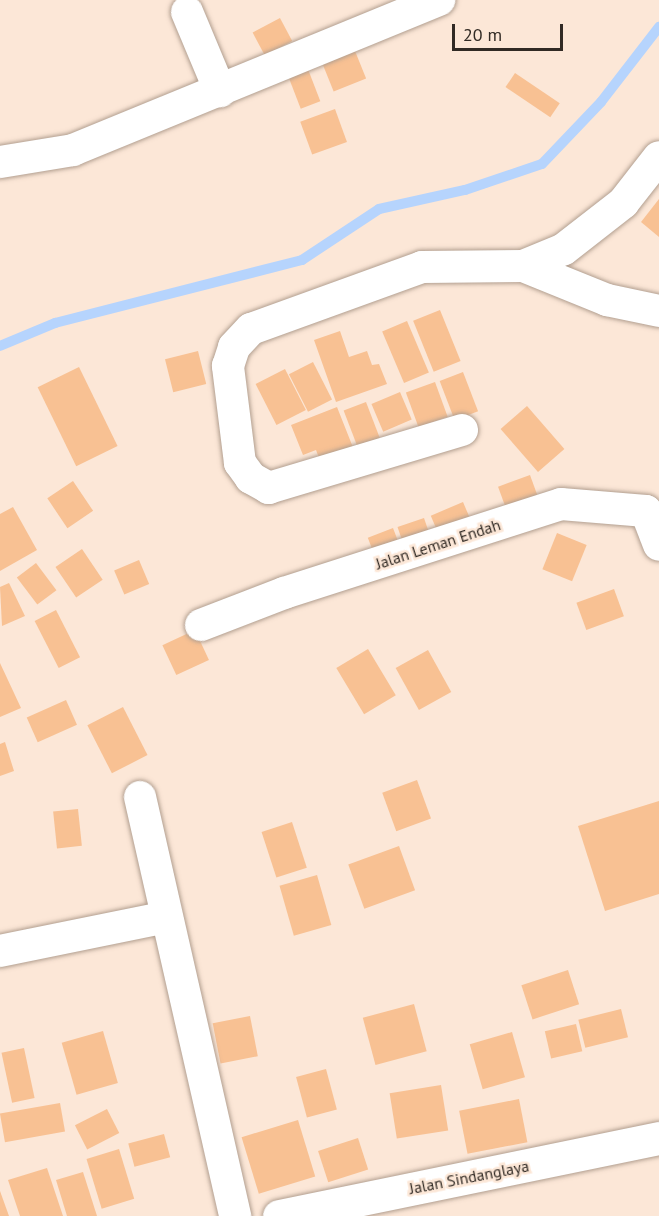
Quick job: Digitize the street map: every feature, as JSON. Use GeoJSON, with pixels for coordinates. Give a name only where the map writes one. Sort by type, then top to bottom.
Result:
{"type":"FeatureCollection","features":[{"type":"Feature","properties":{"kind":"street"},"geometry":{"type":"LineString","coordinates":[[0,162],[73,150],[439,0]]}},
{"type":"Feature","properties":{"kind":"street"},"geometry":{"type":"LineString","coordinates":[[187,12],[220,91]]}},
{"type":"Feature","properties":{"kind":"street"},"geometry":{"type":"LineString","coordinates":[[462,430],[269,488],[251,478],[240,463],[228,366],[234,347],[251,329],[422,267],[523,266],[564,249],[623,203],[659,157]]}},
{"type":"Feature","properties":{"kind":"street"},"geometry":{"type":"LineString","coordinates":[[523,266],[607,300],[659,311]]}},
{"type":"Feature","properties":{"kind":"street","name":"Jalan Leman Endah"},"geometry":{"type":"LineString","coordinates":[[201,625],[284,593],[561,504],[652,510],[659,545]]}},
{"type":"Feature","properties":{"kind":"street"},"geometry":{"type":"LineString","coordinates":[[140,797],[235,1216]]}},
{"type":"Feature","properties":{"kind":"street"},"geometry":{"type":"LineString","coordinates":[[0,951],[167,917]]}},
{"type":"Feature","properties":{"kind":"street","name":"Jalan Sindanglaya"},"geometry":{"type":"LineString","coordinates":[[279,1216],[659,1138]]}},
{"type":"Feature","properties":{"kind":"building"},"geometry":{"type":"Polygon","coordinates":[[[280,18],[292,41],[265,56],[253,33],[280,18]]]}},
{"type":"Feature","properties":{"kind":"building"},"geometry":{"type":"Polygon","coordinates":[[[353,46],[366,78],[334,92],[321,59],[353,46]]]}},
{"type":"Feature","properties":{"kind":"building"},"geometry":{"type":"Polygon","coordinates":[[[306,64],[320,101],[301,109],[286,72],[306,64]]]}},
{"type":"Feature","properties":{"kind":"building"},"geometry":{"type":"Polygon","coordinates":[[[515,73],[560,103],[550,117],[505,87],[515,73]]]}},
{"type":"Feature","properties":{"kind":"building"},"geometry":{"type":"Polygon","coordinates":[[[335,109],[347,142],[312,155],[300,122],[335,109]]]}},
{"type":"Feature","properties":{"kind":"building"},"geometry":{"type":"Polygon","coordinates":[[[659,199],[659,237],[641,222],[659,199]]]}},
{"type":"Feature","properties":{"kind":"building"},"geometry":{"type":"Polygon","coordinates":[[[440,310],[461,361],[434,372],[413,321],[440,310]]]}},
{"type":"Feature","properties":{"kind":"building"},"geometry":{"type":"Polygon","coordinates":[[[407,321],[429,373],[404,383],[382,332],[407,321]]]}},
{"type":"Feature","properties":{"kind":"building"},"geometry":{"type":"Polygon","coordinates":[[[340,331],[349,357],[367,351],[372,365],[379,364],[387,384],[336,402],[314,340],[340,331]]]}},
{"type":"Feature","properties":{"kind":"building"},"geometry":{"type":"Polygon","coordinates":[[[198,351],[206,384],[173,392],[165,359],[198,351]]]}},
{"type":"Feature","properties":{"kind":"building"},"geometry":{"type":"Polygon","coordinates":[[[313,362],[332,399],[308,412],[289,374],[313,362]]]}},
{"type":"Feature","properties":{"kind":"building"},"geometry":{"type":"Polygon","coordinates":[[[79,367],[118,446],[76,466],[38,387],[79,367]]]}},
{"type":"Feature","properties":{"kind":"building"},"geometry":{"type":"Polygon","coordinates":[[[285,369],[306,410],[276,425],[256,384],[285,369]]]}},
{"type":"Feature","properties":{"kind":"building"},"geometry":{"type":"Polygon","coordinates":[[[463,372],[478,411],[455,420],[440,381],[463,372]]]}},
{"type":"Feature","properties":{"kind":"building"},"geometry":{"type":"Polygon","coordinates":[[[435,382],[448,417],[419,427],[406,393],[435,382]]]}},
{"type":"Feature","properties":{"kind":"building"},"geometry":{"type":"Polygon","coordinates":[[[400,392],[412,420],[383,432],[371,404],[400,392]]]}},
{"type":"Feature","properties":{"kind":"building"},"geometry":{"type":"Polygon","coordinates":[[[366,402],[381,441],[359,450],[344,411],[366,402]]]}},
{"type":"Feature","properties":{"kind":"building"},"geometry":{"type":"Polygon","coordinates":[[[527,406],[564,449],[538,472],[501,429],[527,406]]]}},
{"type":"Feature","properties":{"kind":"building"},"geometry":{"type":"Polygon","coordinates":[[[337,407],[354,450],[321,463],[316,450],[303,455],[291,425],[337,407]]]}},
{"type":"Feature","properties":{"kind":"building"},"geometry":{"type":"Polygon","coordinates":[[[530,475],[541,505],[509,517],[498,487],[530,475]]]}},
{"type":"Feature","properties":{"kind":"building"},"geometry":{"type":"Polygon","coordinates":[[[73,481],[93,511],[67,528],[47,498],[73,481]]]}},
{"type":"Feature","properties":{"kind":"building"},"geometry":{"type":"Polygon","coordinates":[[[463,502],[474,528],[442,541],[431,516],[463,502]]]}},
{"type":"Feature","properties":{"kind":"building"},"geometry":{"type":"Polygon","coordinates":[[[13,507],[37,550],[0,571],[0,514],[13,507]]]}},
{"type":"Feature","properties":{"kind":"building"},"geometry":{"type":"Polygon","coordinates":[[[424,518],[432,541],[405,550],[398,527],[424,518]]]}},
{"type":"Feature","properties":{"kind":"building"},"geometry":{"type":"Polygon","coordinates":[[[393,528],[402,551],[377,561],[368,538],[393,528]]]}},
{"type":"Feature","properties":{"kind":"building"},"geometry":{"type":"Polygon","coordinates":[[[557,533],[587,545],[572,581],[542,569],[557,533]]]}},
{"type":"Feature","properties":{"kind":"building"},"geometry":{"type":"Polygon","coordinates":[[[82,549],[103,580],[76,598],[55,567],[82,549]]]}},
{"type":"Feature","properties":{"kind":"building"},"geometry":{"type":"Polygon","coordinates":[[[139,560],[149,584],[124,594],[114,571],[139,560]]]}},
{"type":"Feature","properties":{"kind":"building"},"geometry":{"type":"Polygon","coordinates":[[[36,563],[56,590],[37,605],[17,577],[36,563]]]}},
{"type":"Feature","properties":{"kind":"building"},"geometry":{"type":"Polygon","coordinates":[[[9,583],[25,616],[2,626],[0,587],[9,583]]]}},
{"type":"Feature","properties":{"kind":"building"},"geometry":{"type":"Polygon","coordinates":[[[614,589],[624,616],[586,630],[576,603],[614,589]]]}},
{"type":"Feature","properties":{"kind":"building"},"geometry":{"type":"Polygon","coordinates":[[[56,610],[80,657],[59,668],[35,621],[56,610]]]}},
{"type":"Feature","properties":{"kind":"building"},"geometry":{"type":"Polygon","coordinates":[[[195,630],[209,660],[176,675],[162,645],[195,630]]]}},
{"type":"Feature","properties":{"kind":"building"},"geometry":{"type":"Polygon","coordinates":[[[368,649],[396,695],[364,714],[336,668],[368,649]]]}},
{"type":"Feature","properties":{"kind":"building"},"geometry":{"type":"Polygon","coordinates":[[[428,650],[451,692],[419,710],[396,668],[428,650]]]}},
{"type":"Feature","properties":{"kind":"building"},"geometry":{"type":"Polygon","coordinates":[[[0,663],[21,708],[0,717],[0,663]]]}},
{"type":"Feature","properties":{"kind":"building"},"geometry":{"type":"Polygon","coordinates":[[[66,700],[77,725],[38,742],[27,717],[66,700]]]}},
{"type":"Feature","properties":{"kind":"building"},"geometry":{"type":"Polygon","coordinates":[[[123,707],[148,755],[112,773],[87,725],[123,707]]]}},
{"type":"Feature","properties":{"kind":"building"},"geometry":{"type":"Polygon","coordinates":[[[5,742],[14,771],[0,776],[0,744],[5,742]]]}},
{"type":"Feature","properties":{"kind":"building"},"geometry":{"type":"Polygon","coordinates":[[[417,780],[431,819],[396,831],[382,793],[417,780]]]}},
{"type":"Feature","properties":{"kind":"building"},"geometry":{"type":"Polygon","coordinates":[[[659,801],[659,894],[605,911],[578,826],[659,801]]]}},
{"type":"Feature","properties":{"kind":"building"},"geometry":{"type":"Polygon","coordinates":[[[78,809],[82,846],[57,848],[53,812],[78,809]]]}},
{"type":"Feature","properties":{"kind":"building"},"geometry":{"type":"Polygon","coordinates":[[[292,822],[307,868],[276,878],[262,832],[292,822]]]}},
{"type":"Feature","properties":{"kind":"building"},"geometry":{"type":"Polygon","coordinates":[[[399,846],[415,890],[364,909],[348,864],[399,846]]]}},
{"type":"Feature","properties":{"kind":"building"},"geometry":{"type":"Polygon","coordinates":[[[317,875],[331,925],[294,936],[280,886],[317,875]]]}},
{"type":"Feature","properties":{"kind":"building"},"geometry":{"type":"Polygon","coordinates":[[[568,970],[579,1004],[533,1019],[521,985],[568,970]]]}},
{"type":"Feature","properties":{"kind":"building"},"geometry":{"type":"Polygon","coordinates":[[[414,1004],[427,1051],[375,1065],[363,1018],[414,1004]]]}},
{"type":"Feature","properties":{"kind":"building"},"geometry":{"type":"Polygon","coordinates":[[[621,1009],[628,1037],[585,1048],[578,1020],[621,1009]]]}},
{"type":"Feature","properties":{"kind":"building"},"geometry":{"type":"Polygon","coordinates":[[[250,1016],[258,1056],[221,1063],[213,1023],[250,1016]]]}},
{"type":"Feature","properties":{"kind":"building"},"geometry":{"type":"Polygon","coordinates":[[[576,1024],[582,1051],[551,1058],[545,1031],[576,1024]]]}},
{"type":"Feature","properties":{"kind":"building"},"geometry":{"type":"Polygon","coordinates":[[[103,1031],[118,1083],[77,1095],[62,1043],[103,1031]]]}},
{"type":"Feature","properties":{"kind":"building"},"geometry":{"type":"Polygon","coordinates":[[[512,1032],[525,1077],[483,1089],[470,1044],[512,1032]]]}},
{"type":"Feature","properties":{"kind":"building"},"geometry":{"type":"Polygon","coordinates":[[[24,1048],[35,1098],[12,1103],[2,1053],[24,1048]]]}},
{"type":"Feature","properties":{"kind":"building"},"geometry":{"type":"Polygon","coordinates":[[[326,1069],[337,1110],[307,1118],[296,1077],[326,1069]]]}},
{"type":"Feature","properties":{"kind":"building"},"geometry":{"type":"Polygon","coordinates":[[[441,1085],[448,1130],[397,1139],[390,1093],[441,1085]]]}},
{"type":"Feature","properties":{"kind":"building"},"geometry":{"type":"Polygon","coordinates":[[[519,1099],[527,1142],[468,1154],[459,1111],[519,1099]]]}},
{"type":"Feature","properties":{"kind":"building"},"geometry":{"type":"Polygon","coordinates":[[[60,1103],[65,1132],[5,1142],[0,1114],[60,1103]]]}},
{"type":"Feature","properties":{"kind":"building"},"geometry":{"type":"Polygon","coordinates":[[[107,1109],[119,1133],[87,1149],[75,1125],[107,1109]]]}},
{"type":"Feature","properties":{"kind":"building"},"geometry":{"type":"Polygon","coordinates":[[[298,1120],[315,1176],[259,1194],[242,1137],[298,1120]]]}},
{"type":"Feature","properties":{"kind":"building"},"geometry":{"type":"Polygon","coordinates":[[[164,1134],[170,1157],[134,1167],[128,1144],[164,1134]]]}},
{"type":"Feature","properties":{"kind":"building"},"geometry":{"type":"Polygon","coordinates":[[[358,1138],[368,1169],[328,1182],[318,1151],[358,1138]]]}},
{"type":"Feature","properties":{"kind":"building"},"geometry":{"type":"Polygon","coordinates":[[[119,1149],[134,1199],[102,1209],[86,1159],[119,1149]]]}},
{"type":"Feature","properties":{"kind":"building"},"geometry":{"type":"Polygon","coordinates":[[[47,1168],[63,1216],[20,1216],[8,1180],[47,1168]]]}},
{"type":"Feature","properties":{"kind":"building"},"geometry":{"type":"Polygon","coordinates":[[[83,1172],[97,1216],[67,1216],[56,1180],[83,1172]]]}},
{"type":"Feature","properties":{"kind":"building"},"geometry":{"type":"Polygon","coordinates":[[[0,1191],[9,1216],[0,1216],[0,1191]]]}},
{"type":"Feature","properties":{"kind":"waterway"},"geometry":{"type":"LineString","coordinates":[[0,346],[55,323],[302,260],[379,209],[465,190],[542,164],[601,102],[659,27]]}}]}
